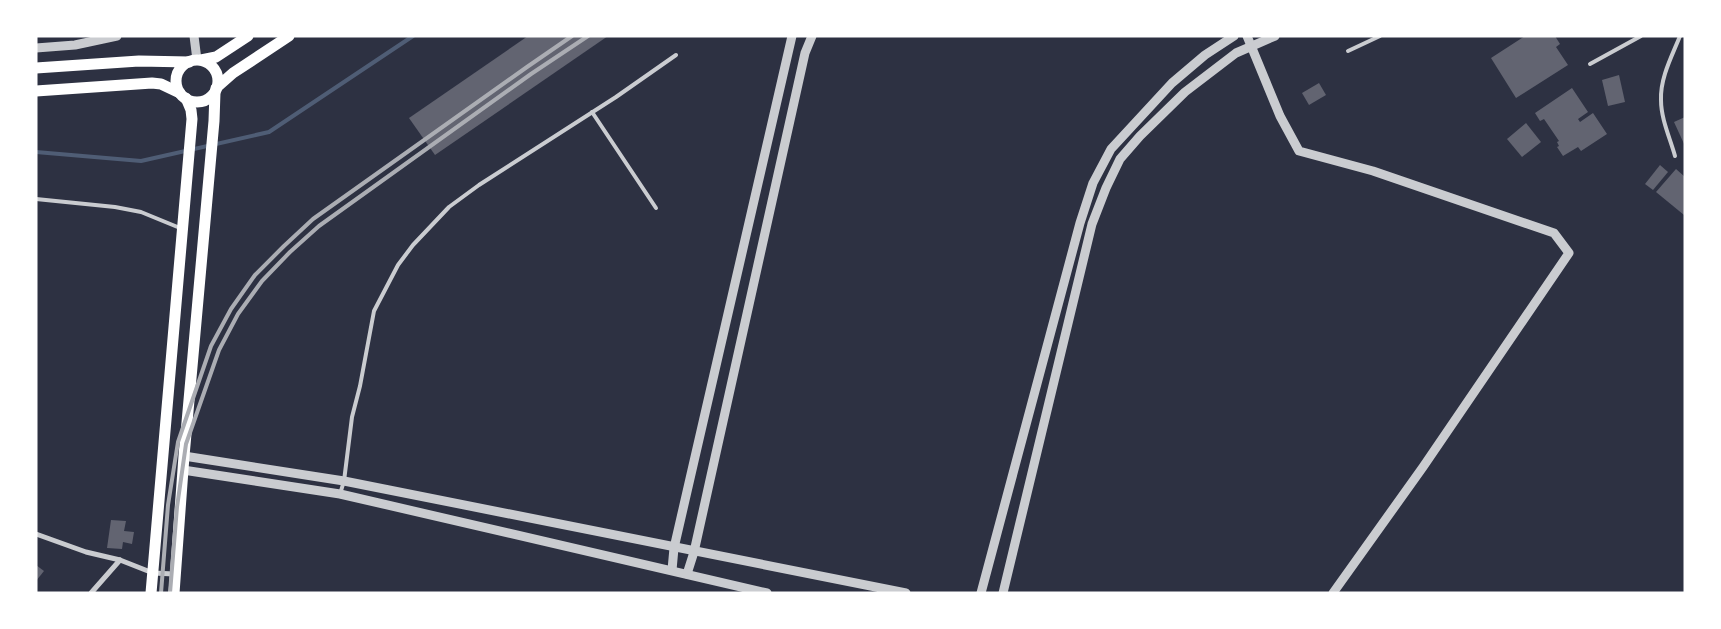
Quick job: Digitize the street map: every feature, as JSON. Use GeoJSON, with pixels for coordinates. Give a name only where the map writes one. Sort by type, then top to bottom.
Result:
{"type":"FeatureCollection","features":[{"type":"Feature","properties":{"kind":"main road"},"geometry":{"type":"LineString","coordinates":[[151,593],[192,119],[176,81],[182,66],[195,61],[216,57],[248,36]]}},
{"type":"Feature","properties":{"kind":"main road"},"geometry":{"type":"LineString","coordinates":[[36,91],[152,83],[162,84],[193,101],[201,101],[209,98],[233,73],[289,36]]}},
{"type":"Feature","properties":{"kind":"main road"},"geometry":{"type":"LineString","coordinates":[[36,68],[140,61],[195,61],[208,63],[216,72],[218,80],[215,90],[174,593]]}},
{"type":"Feature","properties":{"kind":"street"},"geometry":{"type":"LineString","coordinates":[[36,48],[75,44],[117,36]]}},
{"type":"Feature","properties":{"kind":"street"},"geometry":{"type":"LineString","coordinates":[[194,36],[196,42],[195,61]]}},
{"type":"Feature","properties":{"kind":"street"},"geometry":{"type":"LineString","coordinates":[[672,570],[674,548],[792,36]]}},
{"type":"Feature","properties":{"kind":"street"},"geometry":{"type":"LineString","coordinates":[[688,574],[805,53],[812,36]]}},
{"type":"Feature","properties":{"kind":"street"},"geometry":{"type":"LineString","coordinates":[[981,593],[1080,222],[1093,183],[1111,149],[1172,83],[1205,56],[1234,36]]}},
{"type":"Feature","properties":{"kind":"street"},"geometry":{"type":"LineString","coordinates":[[1247,36],[1280,116],[1299,151],[1373,171],[1554,233],[1569,253],[1423,467],[1333,593]]}},
{"type":"Feature","properties":{"kind":"street"},"geometry":{"type":"LineString","coordinates":[[1003,593],[1092,224],[1120,159],[1185,92],[1236,53],[1275,36]]}},
{"type":"Feature","properties":{"kind":"street"},"geometry":{"type":"LineString","coordinates":[[184,456],[344,482],[906,593]]}},
{"type":"Feature","properties":{"kind":"street"},"geometry":{"type":"LineString","coordinates":[[183,470],[340,494],[767,593]]}},
{"type":"Feature","properties":{"kind":"street"},"geometry":{"type":"LineString","coordinates":[[36,534],[86,552],[120,560],[153,573],[175,574]]}},
{"type":"Feature","properties":{"kind":"street"},"geometry":{"type":"LineString","coordinates":[[91,593],[120,560]]}},
{"type":"Feature","properties":{"kind":"lane"},"geometry":{"type":"LineString","coordinates":[[1348,51],[1380,36]]}},
{"type":"Feature","properties":{"kind":"lane"},"geometry":{"type":"LineString","coordinates":[[1590,64],[1641,36]]}},
{"type":"Feature","properties":{"kind":"lane"},"geometry":{"type":"LineString","coordinates":[[1675,156],[1664,122],[1661,98],[1668,66],[1680,36]]}},
{"type":"Feature","properties":{"kind":"lane"},"geometry":{"type":"LineString","coordinates":[[340,494],[344,482],[352,417],[360,386],[374,311],[398,265],[413,245],[449,207],[479,185],[616,97],[676,55]]}},
{"type":"Feature","properties":{"kind":"lane"},"geometry":{"type":"LineString","coordinates":[[592,112],[656,208]]}},
{"type":"Feature","properties":{"kind":"lane"},"geometry":{"type":"LineString","coordinates":[[36,199],[115,207],[142,212],[182,228]]}},
{"type":"Feature","properties":{"kind":"building"},"geometry":{"type":"Polygon","coordinates":[[[528,36],[608,36],[435,155],[409,118],[528,36]]]}},
{"type":"Feature","properties":{"kind":"building"},"geometry":{"type":"Polygon","coordinates":[[[1525,36],[1555,36],[1560,44],[1556,47],[1568,65],[1516,98],[1491,58],[1525,36]]]}},
{"type":"Feature","properties":{"kind":"building"},"geometry":{"type":"Polygon","coordinates":[[[1619,75],[1625,102],[1608,106],[1602,80],[1619,75]]]}},
{"type":"Feature","properties":{"kind":"building"},"geometry":{"type":"Polygon","coordinates":[[[1319,83],[1326,95],[1309,105],[1302,93],[1319,83]]]}},
{"type":"Feature","properties":{"kind":"building"},"geometry":{"type":"Polygon","coordinates":[[[1572,88],[1588,112],[1578,119],[1580,122],[1593,113],[1607,134],[1581,151],[1578,147],[1563,156],[1557,147],[1559,146],[1557,142],[1559,141],[1544,119],[1540,121],[1535,113],[1572,88]]]}},
{"type":"Feature","properties":{"kind":"building"},"geometry":{"type":"Polygon","coordinates":[[[1685,117],[1685,146],[1674,122],[1685,117]]]}},
{"type":"Feature","properties":{"kind":"building"},"geometry":{"type":"Polygon","coordinates":[[[1526,123],[1541,142],[1522,157],[1507,139],[1526,123]]]}},
{"type":"Feature","properties":{"kind":"building"},"geometry":{"type":"Polygon","coordinates":[[[1660,165],[1668,172],[1653,190],[1645,184],[1660,165]]]}},
{"type":"Feature","properties":{"kind":"building"},"geometry":{"type":"Polygon","coordinates":[[[1676,169],[1685,177],[1684,215],[1656,192],[1676,169]]]}},
{"type":"Feature","properties":{"kind":"building"},"geometry":{"type":"Polygon","coordinates":[[[111,520],[126,521],[124,531],[134,532],[132,544],[123,542],[122,549],[107,548],[111,520]]]}},
{"type":"Feature","properties":{"kind":"building"},"geometry":{"type":"Polygon","coordinates":[[[36,565],[44,571],[36,581],[36,565]]]}},
{"type":"Feature","properties":{"kind":"waterway"},"geometry":{"type":"LineString","coordinates":[[36,152],[141,161],[269,132],[413,36]]}},
{"type":"Feature","properties":{"kind":"railway"},"geometry":{"type":"LineString","coordinates":[[161,593],[168,505],[178,442],[211,346],[231,309],[255,275],[313,219],[572,36]]}},
{"type":"Feature","properties":{"kind":"railway"},"geometry":{"type":"LineString","coordinates":[[170,593],[177,507],[186,444],[219,350],[238,314],[262,281],[319,226],[531,74],[588,36]]}}]}
